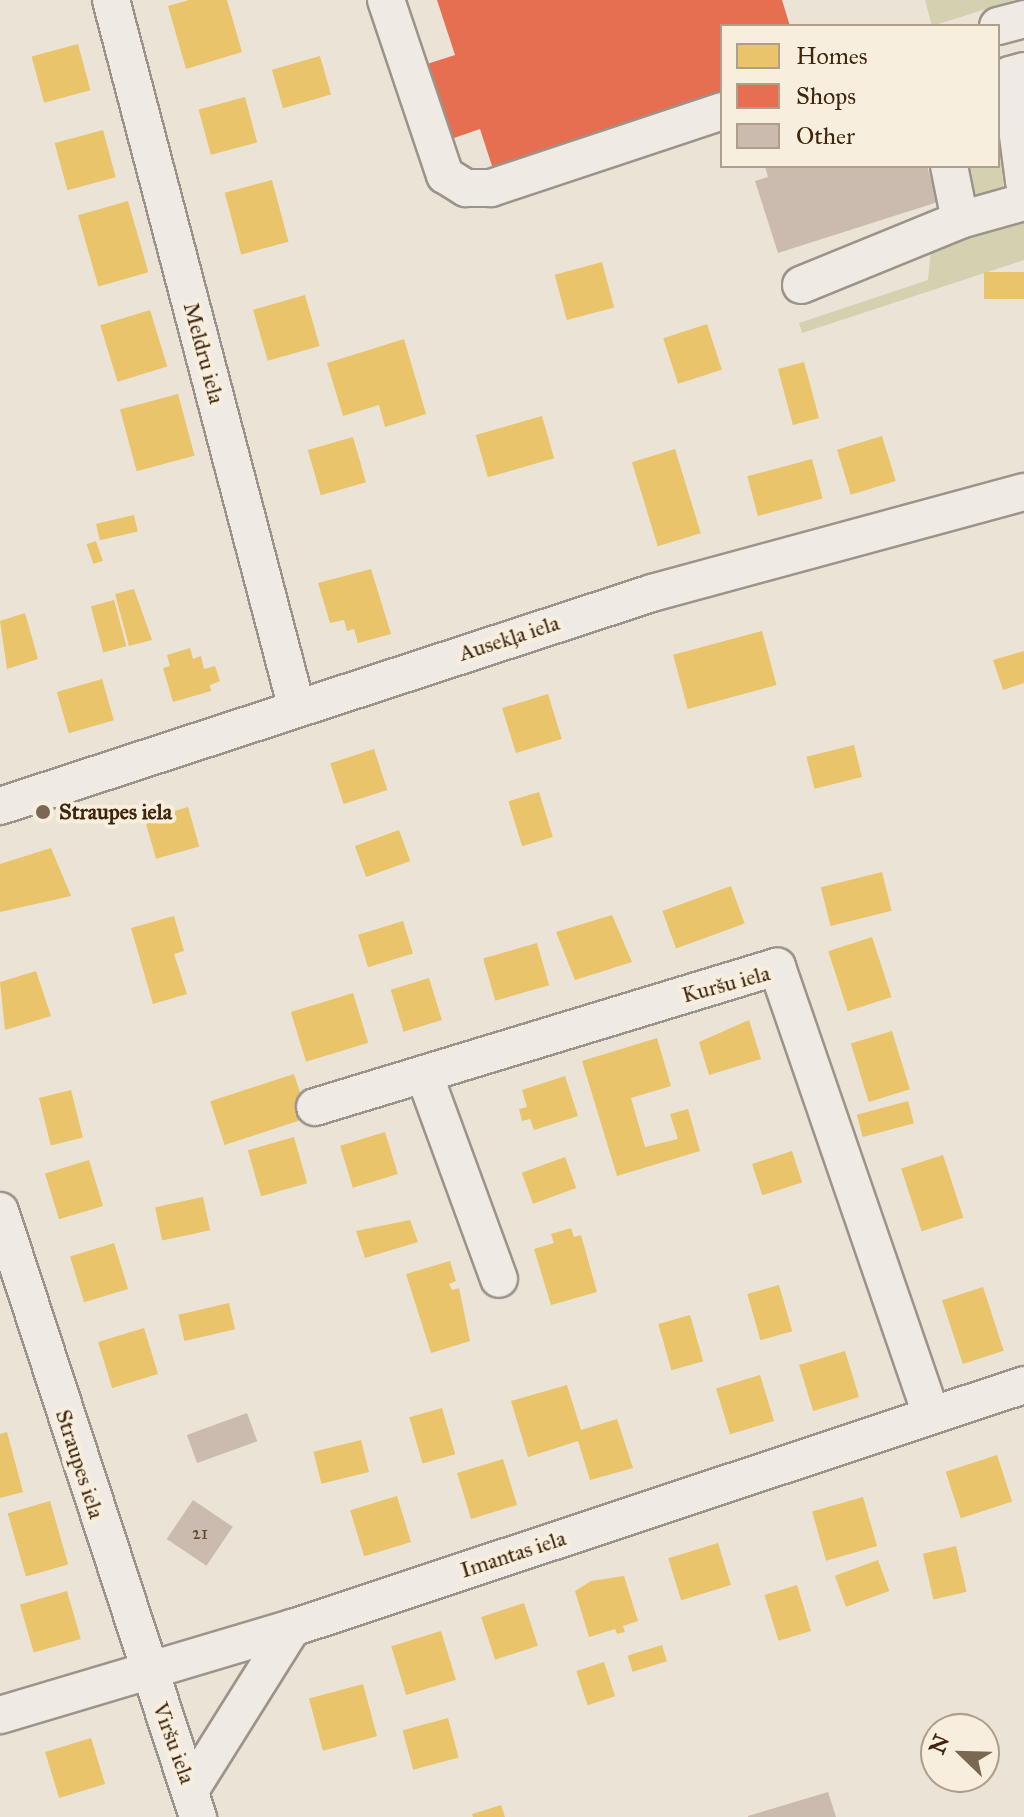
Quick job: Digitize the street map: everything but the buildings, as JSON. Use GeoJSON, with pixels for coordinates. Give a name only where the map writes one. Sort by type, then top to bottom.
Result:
{"type":"FeatureCollection","features":[{"type":"Feature","properties":{"kind":"street","name":"Meldru iela"},"geometry":{"type":"LineString","coordinates":[[111,0],[296,705]]}},
{"type":"Feature","properties":{"kind":"street"},"geometry":{"type":"LineString","coordinates":[[386,0],[445,175],[466,188],[491,188],[720,112]]}},
{"type":"Feature","properties":{"kind":"street"},"geometry":{"type":"LineString","coordinates":[[1000,25],[1024,19]]}},
{"type":"Feature","properties":{"kind":"street"},"geometry":{"type":"LineString","coordinates":[[1011,75],[1024,182]]}},
{"type":"Feature","properties":{"kind":"street"},"geometry":{"type":"LineString","coordinates":[[949,168],[960,220]]}},
{"type":"Feature","properties":{"kind":"street"},"geometry":{"type":"LineString","coordinates":[[801,285],[960,220],[1024,202]]}},
{"type":"Feature","properties":{"kind":"street","name":"Ausekļa iela"},"geometry":{"type":"LineString","coordinates":[[0,806],[296,705],[652,593],[1024,492]]}},
{"type":"Feature","properties":{"kind":"street","name":"Kuršu iela"},"geometry":{"type":"LineString","coordinates":[[315,1107],[777,967],[931,1415]]}},
{"type":"Feature","properties":{"kind":"street"},"geometry":{"type":"LineString","coordinates":[[424,1074],[499,1279]]}},
{"type":"Feature","properties":{"kind":"street","name":"Straupes iela"},"geometry":{"type":"LineString","coordinates":[[0,1211],[9,1275],[147,1669]]}},
{"type":"Feature","properties":{"kind":"street","name":"Imantas iela"},"geometry":{"type":"LineString","coordinates":[[0,1715],[292,1628],[1024,1385]]}},
{"type":"Feature","properties":{"kind":"street"},"geometry":{"type":"LineString","coordinates":[[195,1803],[292,1628]]}},
{"type":"Feature","properties":{"kind":"street","name":"Viršu iela"},"geometry":{"type":"LineString","coordinates":[[147,1669],[195,1803]]}},
{"type":"Feature","properties":{"kind":"shaded area"},"geometry":{"type":"Polygon","coordinates":[[[925,0],[1015,0],[938,24],[931,24],[925,0]]]}},
{"type":"Feature","properties":{"kind":"shaded area"},"geometry":{"type":"Polygon","coordinates":[[[1000,153],[1004,191],[984,200],[972,194],[966,168],[1000,168],[1000,153]]]}},
{"type":"Feature","properties":{"kind":"shaded area"},"geometry":{"type":"Polygon","coordinates":[[[1024,212],[1024,260],[802,333],[799,323],[928,280],[931,249],[1024,212]]]}},
{"type":"Feature","properties":{"kind":"place","name":"Straupes iela"},"geometry":{"type":"Point","coordinates":[43,812]}}]}
